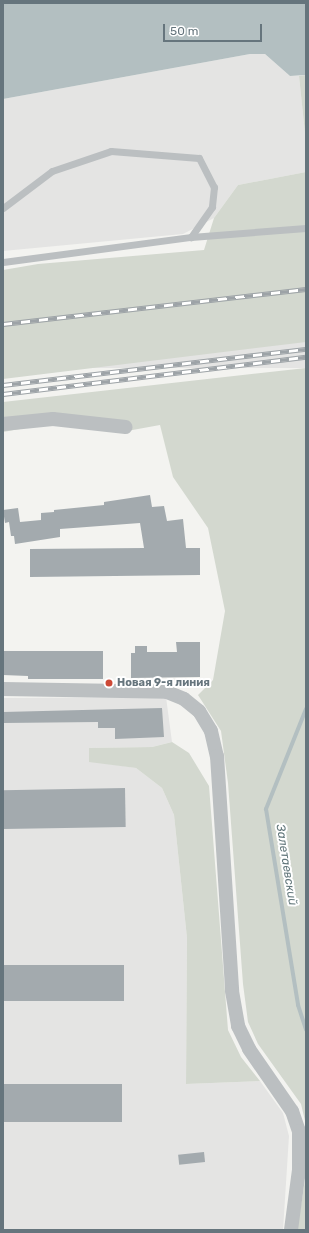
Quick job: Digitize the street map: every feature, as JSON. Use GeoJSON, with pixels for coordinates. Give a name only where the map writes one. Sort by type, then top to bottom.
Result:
{"type":"FeatureCollection","features":[{"type":"Feature","properties":{"kind":"street"},"geometry":{"type":"LineString","coordinates":[[3,424],[53,419],[126,427]]}},
{"type":"Feature","properties":{"kind":"street"},"geometry":{"type":"LineString","coordinates":[[3,689],[167,692],[184,699],[199,711],[211,731],[217,756],[232,991],[238,1026],[249,1049],[292,1111],[299,1131],[299,1170],[290,1230]]}},
{"type":"Feature","properties":{"kind":"lane"},"geometry":{"type":"LineString","coordinates":[[3,208],[52,171],[111,151],[200,158],[214,187],[212,207],[191,237]]}},
{"type":"Feature","properties":{"kind":"lane"},"geometry":{"type":"LineString","coordinates":[[3,262],[191,237],[306,228]]}},
{"type":"Feature","properties":{"kind":"shaded area"},"geometry":{"type":"Polygon","coordinates":[[[3,3],[306,3],[306,75],[290,76],[265,54],[250,54],[3,99],[3,3]]]}},
{"type":"Feature","properties":{"kind":"shaded area"},"geometry":{"type":"Polygon","coordinates":[[[250,54],[265,54],[290,76],[299,76],[306,143],[306,172],[238,185],[214,218],[183,234],[3,251],[3,99],[250,54]]]}},
{"type":"Feature","properties":{"kind":"shaded area"},"geometry":{"type":"Polygon","coordinates":[[[306,75],[306,143],[299,76],[306,75]]]}},
{"type":"Feature","properties":{"kind":"shaded area"},"geometry":{"type":"Polygon","coordinates":[[[306,172],[306,342],[3,379],[3,270],[38,264],[204,250],[214,218],[238,185],[306,172]]]}},
{"type":"Feature","properties":{"kind":"shaded area"},"geometry":{"type":"Polygon","coordinates":[[[3,342],[306,342],[306,368],[3,368],[3,342]]]}},
{"type":"Feature","properties":{"kind":"shaded area"},"geometry":{"type":"Polygon","coordinates":[[[306,368],[306,1125],[301,1104],[258,1044],[248,1022],[243,984],[228,783],[221,731],[198,695],[213,680],[225,611],[208,528],[173,477],[160,425],[127,431],[54,423],[3,432],[3,402],[306,368]]]}},
{"type":"Feature","properties":{"kind":"shaded area"},"geometry":{"type":"Polygon","coordinates":[[[166,697],[172,742],[152,747],[89,748],[89,761],[136,768],[162,788],[174,815],[187,938],[186,1084],[260,1081],[283,1113],[289,1136],[283,1230],[3,1230],[3,698],[166,697]]]}},
{"type":"Feature","properties":{"kind":"shaded area"},"geometry":{"type":"Polygon","coordinates":[[[172,742],[189,753],[209,786],[228,1030],[241,1057],[260,1081],[186,1084],[187,938],[174,815],[162,788],[136,768],[89,762],[89,748],[152,747],[172,742]]]}},
{"type":"Feature","properties":{"kind":"shaded area"},"geometry":{"type":"Polygon","coordinates":[[[306,1174],[306,1230],[297,1230],[306,1174]]]}},
{"type":"Feature","properties":{"kind":"building"},"geometry":{"type":"Polygon","coordinates":[[[150,495],[152,507],[164,506],[167,521],[183,519],[186,548],[200,548],[200,575],[30,577],[30,549],[144,548],[140,523],[60,529],[60,537],[15,544],[14,536],[11,536],[9,522],[5,523],[3,510],[18,508],[20,522],[41,520],[41,513],[54,512],[54,510],[104,505],[104,502],[150,495]]]}},
{"type":"Feature","properties":{"kind":"building"},"geometry":{"type":"Polygon","coordinates":[[[176,642],[200,642],[200,677],[131,678],[131,653],[135,653],[135,646],[147,646],[147,652],[177,652],[176,642]]]}},
{"type":"Feature","properties":{"kind":"building"},"geometry":{"type":"Polygon","coordinates":[[[3,651],[103,651],[103,679],[28,679],[28,676],[3,675],[3,651]]]}},
{"type":"Feature","properties":{"kind":"building"},"geometry":{"type":"Polygon","coordinates":[[[162,708],[164,737],[115,739],[115,728],[98,728],[98,722],[3,723],[3,712],[162,708]]]}},
{"type":"Feature","properties":{"kind":"building"},"geometry":{"type":"Polygon","coordinates":[[[125,788],[126,827],[4,829],[3,790],[125,788]]]}},
{"type":"Feature","properties":{"kind":"building"},"geometry":{"type":"Polygon","coordinates":[[[3,965],[124,965],[124,1001],[3,1001],[3,965]]]}},
{"type":"Feature","properties":{"kind":"building"},"geometry":{"type":"Polygon","coordinates":[[[3,1084],[122,1084],[122,1122],[3,1122],[3,1084]]]}},
{"type":"Feature","properties":{"kind":"building"},"geometry":{"type":"Polygon","coordinates":[[[204,1152],[205,1162],[179,1165],[178,1155],[204,1152]]]}},
{"type":"Feature","properties":{"kind":"waterway","name":"Залетаевский"},"geometry":{"type":"LineString","coordinates":[[306,709],[266,809],[298,1005],[306,1030]]}},
{"type":"Feature","properties":{"kind":"railway"},"geometry":{"type":"LineString","coordinates":[[3,324],[306,289]]}},
{"type":"Feature","properties":{"kind":"railway"},"geometry":{"type":"LineString","coordinates":[[3,385],[306,349]]}},
{"type":"Feature","properties":{"kind":"railway"},"geometry":{"type":"LineString","coordinates":[[3,394],[306,357]]}},
{"type":"Feature","properties":{"kind":"place","name":"Новая 9-я линия"},"geometry":{"type":"Point","coordinates":[109,683]}}]}
